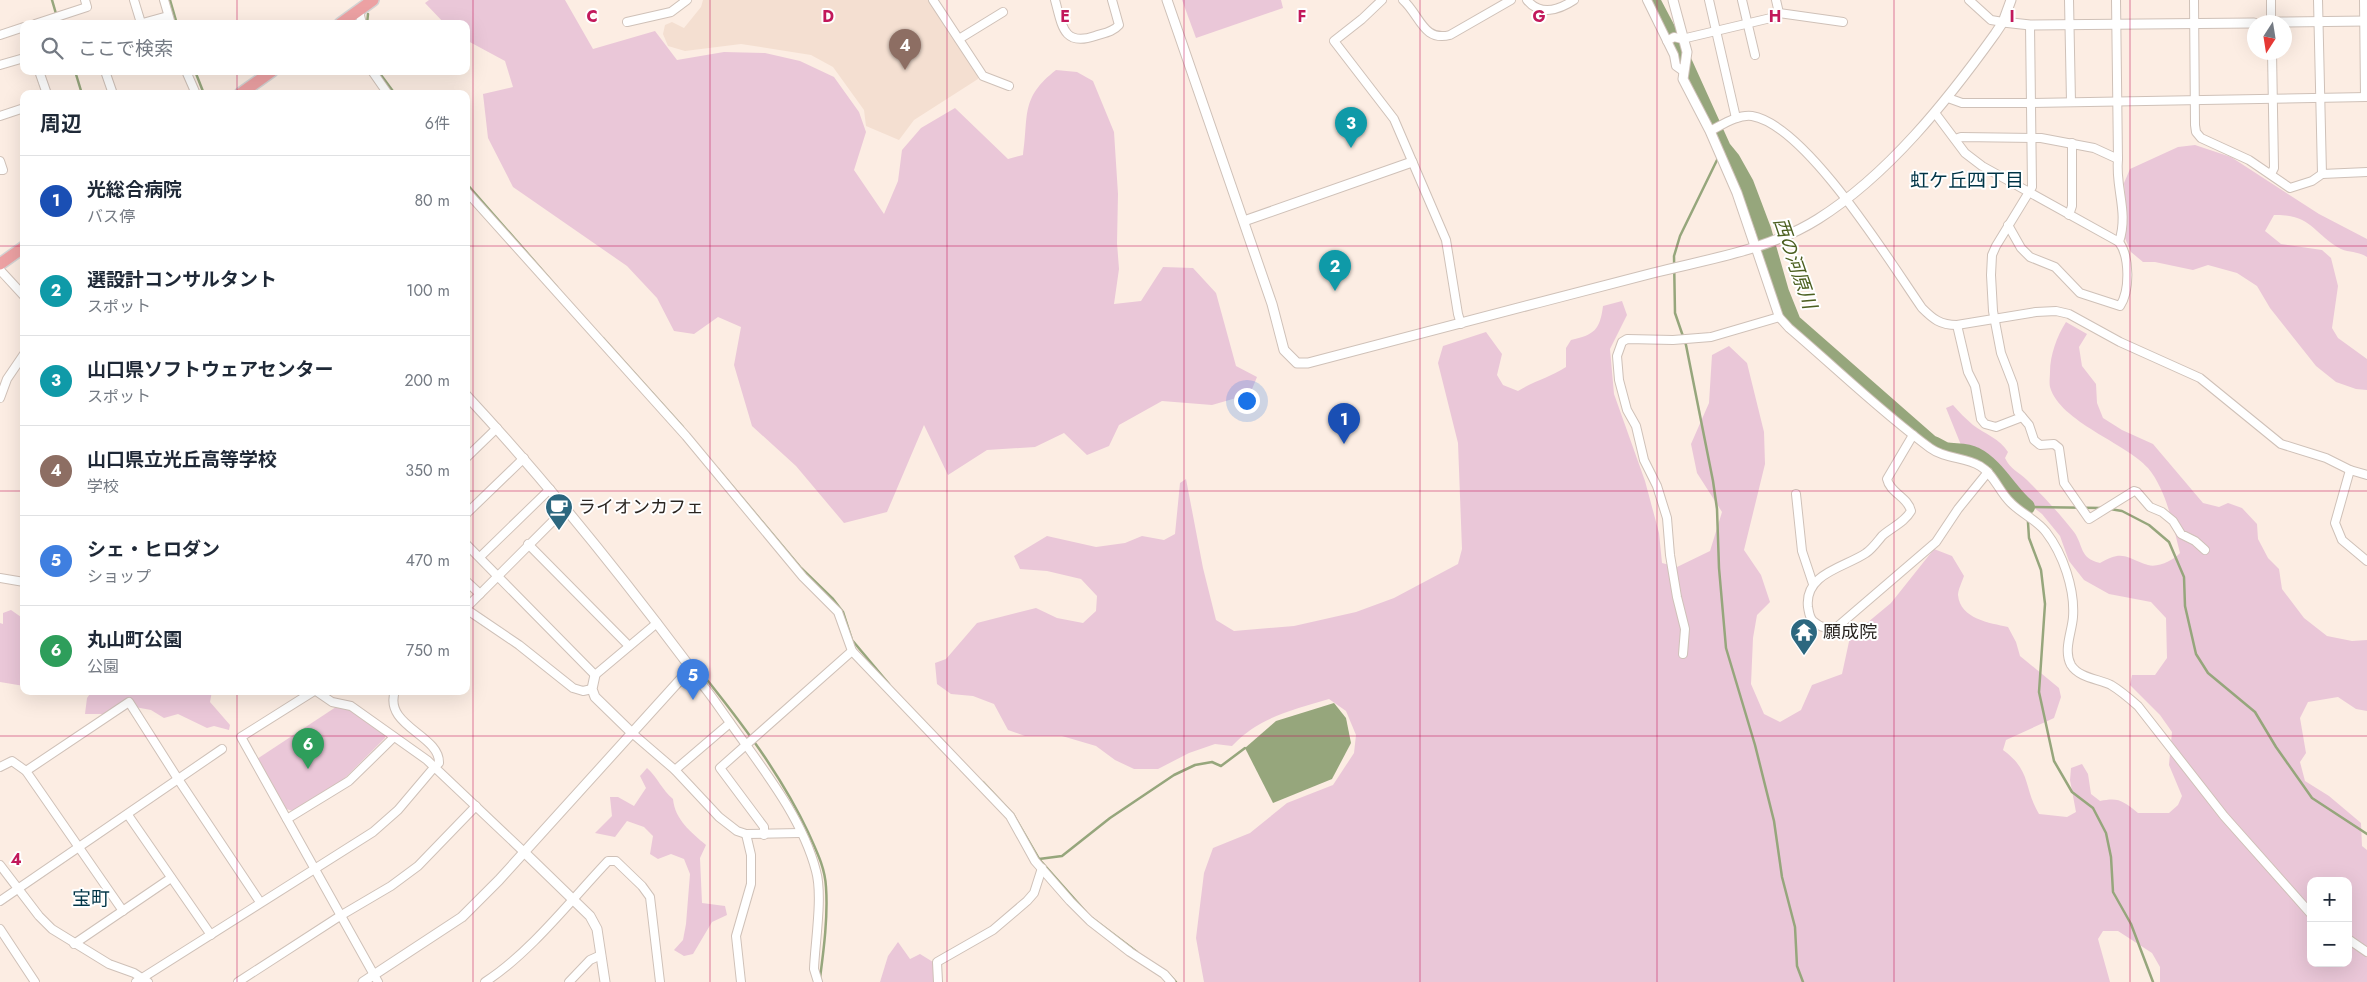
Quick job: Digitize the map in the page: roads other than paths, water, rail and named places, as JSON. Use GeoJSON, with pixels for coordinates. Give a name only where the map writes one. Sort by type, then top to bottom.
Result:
{"type":"FeatureCollection","features":[{"type":"Feature","properties":{"kind":"main road"},"geometry":{"type":"LineString","coordinates":[[346,20],[373,0]]}},
{"type":"Feature","properties":{"kind":"main road"},"geometry":{"type":"LineString","coordinates":[[246,90],[266,75]]}},
{"type":"Feature","properties":{"kind":"main road"},"geometry":{"type":"LineString","coordinates":[[0,264],[20,250]]}},
{"type":"Feature","properties":{"kind":"street"},"geometry":{"type":"LineString","coordinates":[[46,20],[87,7],[85,0]]}},
{"type":"Feature","properties":{"kind":"street"},"geometry":{"type":"LineString","coordinates":[[134,0],[139,20]]}},
{"type":"Feature","properties":{"kind":"street"},"geometry":{"type":"LineString","coordinates":[[164,0],[170,20]]}},
{"type":"Feature","properties":{"kind":"street"},"geometry":{"type":"LineString","coordinates":[[627,22],[671,12],[687,0]]}},
{"type":"Feature","properties":{"kind":"street"},"geometry":{"type":"LineString","coordinates":[[1055,0],[1064,31],[1072,39],[1083,40],[1115,30],[1119,25],[1112,0]]}},
{"type":"Feature","properties":{"kind":"street"},"geometry":{"type":"LineString","coordinates":[[1167,0],[1272,304],[1284,350],[1297,363],[1308,363],[1461,324],[1785,237],[1817,220],[1847,200],[1935,113],[2003,22],[2011,0]]}},
{"type":"Feature","properties":{"kind":"street"},"geometry":{"type":"LineString","coordinates":[[1382,0],[1334,41],[1394,119],[1446,240],[1461,324]]}},
{"type":"Feature","properties":{"kind":"street"},"geometry":{"type":"LineString","coordinates":[[1403,0],[1425,31],[1442,37],[1450,35],[1511,0]]}},
{"type":"Feature","properties":{"kind":"street"},"geometry":{"type":"LineString","coordinates":[[1527,0],[1532,6],[1550,11],[1563,7],[1574,0]]}},
{"type":"Feature","properties":{"kind":"street"},"geometry":{"type":"LineString","coordinates":[[1647,0],[1673,39],[1687,52],[1683,79],[1710,131],[1737,193],[1779,317],[1789,328],[1932,450],[1979,465],[1988,472],[2012,505],[2035,521],[2046,532],[2058,554],[2070,586],[2073,602],[2073,619],[2067,652],[2070,664],[2075,670],[2109,684],[2124,693],[2138,706],[2224,816],[2307,909]]}},
{"type":"Feature","properties":{"kind":"street"},"geometry":{"type":"LineString","coordinates":[[1673,0],[1674,55],[1676,66],[1684,67]]}},
{"type":"Feature","properties":{"kind":"street"},"geometry":{"type":"LineString","coordinates":[[1710,0],[1736,118]]}},
{"type":"Feature","properties":{"kind":"street"},"geometry":{"type":"LineString","coordinates":[[1742,0],[1755,55]]}},
{"type":"Feature","properties":{"kind":"street"},"geometry":{"type":"LineString","coordinates":[[1776,0],[1779,13]]}},
{"type":"Feature","properties":{"kind":"street"},"geometry":{"type":"LineString","coordinates":[[1969,0],[1990,20],[2030,26],[2247,23]]}},
{"type":"Feature","properties":{"kind":"street"},"geometry":{"type":"LineString","coordinates":[[2069,0],[2072,102]]}},
{"type":"Feature","properties":{"kind":"street"},"geometry":{"type":"LineString","coordinates":[[2116,0],[2118,183],[2124,208],[2119,242]]}},
{"type":"Feature","properties":{"kind":"street"},"geometry":{"type":"LineString","coordinates":[[2194,0],[2195,125],[2196,132],[2201,138],[2222,146],[2272,174],[2290,188],[2322,174],[2367,172]]}},
{"type":"Feature","properties":{"kind":"street"},"geometry":{"type":"LineString","coordinates":[[2271,0],[2272,15]]}},
{"type":"Feature","properties":{"kind":"street"},"geometry":{"type":"LineString","coordinates":[[2318,0],[2322,174]]}},
{"type":"Feature","properties":{"kind":"street"},"geometry":{"type":"LineString","coordinates":[[1948,98],[1962,103],[2032,103],[2366,97],[2366,21],[2364,0]]}},
{"type":"Feature","properties":{"kind":"street"},"geometry":{"type":"LineString","coordinates":[[936,1],[983,76],[1009,86]]}},
{"type":"Feature","properties":{"kind":"street"},"geometry":{"type":"LineString","coordinates":[[359,11],[361,20]]}},
{"type":"Feature","properties":{"kind":"street"},"geometry":{"type":"LineString","coordinates":[[959,39],[1003,12]]}},
{"type":"Feature","properties":{"kind":"street"},"geometry":{"type":"LineString","coordinates":[[1673,39],[1775,17],[1779,13]]}},
{"type":"Feature","properties":{"kind":"street"},"geometry":{"type":"LineString","coordinates":[[1779,13],[1843,22]]}},
{"type":"Feature","properties":{"kind":"street"},"geometry":{"type":"LineString","coordinates":[[152,20],[168,16]]}},
{"type":"Feature","properties":{"kind":"street"},"geometry":{"type":"LineString","coordinates":[[2292,22],[2366,21]]}},
{"type":"Feature","properties":{"kind":"street"},"geometry":{"type":"LineString","coordinates":[[2030,26],[2032,187],[1992,255],[1991,275],[1995,319],[2001,353],[2013,384],[2018,412],[2029,425],[2034,440],[2040,446],[2054,444],[2059,448],[2064,483],[2089,519],[2134,491],[2150,508],[2162,512],[2173,520],[2181,534],[2195,541],[2205,550]]}},
{"type":"Feature","properties":{"kind":"street"},"geometry":{"type":"LineString","coordinates":[[0,34],[20,28]]}},
{"type":"Feature","properties":{"kind":"street"},"geometry":{"type":"LineString","coordinates":[[0,65],[20,59]]}},
{"type":"Feature","properties":{"kind":"street"},"geometry":{"type":"LineString","coordinates":[[2272,60],[2274,168],[2272,174]]}},
{"type":"Feature","properties":{"kind":"street"},"geometry":{"type":"LineString","coordinates":[[40,75],[46,90]]}},
{"type":"Feature","properties":{"kind":"street"},"geometry":{"type":"LineString","coordinates":[[106,75],[112,90]]}},
{"type":"Feature","properties":{"kind":"street"},"geometry":{"type":"LineString","coordinates":[[188,75],[194,90]]}},
{"type":"Feature","properties":{"kind":"street"},"geometry":{"type":"LineString","coordinates":[[375,75],[385,90]]}},
{"type":"Feature","properties":{"kind":"street"},"geometry":{"type":"LineString","coordinates":[[0,116],[20,109]]}},
{"type":"Feature","properties":{"kind":"street"},"geometry":{"type":"LineString","coordinates":[[1935,113],[1965,153],[1982,166],[2029,194],[2119,242],[2124,249],[2126,262],[2125,298],[2120,306],[2080,293],[2054,267],[2030,257],[2021,248],[2008,225]]}},
{"type":"Feature","properties":{"kind":"street"},"geometry":{"type":"LineString","coordinates":[[1710,131],[1736,118],[1750,116],[1766,120],[1779,128],[1833,180],[1922,308],[1936,321],[1946,325],[1957,325],[2036,312],[2056,311],[2069,314],[2120,342],[2200,378],[2281,444],[2326,458],[2350,470],[2367,475]]}},
{"type":"Feature","properties":{"kind":"street"},"geometry":{"type":"LineString","coordinates":[[1955,138],[2032,137],[2094,148],[2118,159]]}},
{"type":"Feature","properties":{"kind":"street"},"geometry":{"type":"LineString","coordinates":[[2069,215],[2072,206],[2072,143]]}},
{"type":"Feature","properties":{"kind":"street"},"geometry":{"type":"LineString","coordinates":[[0,161],[3,170],[0,170]]}},
{"type":"Feature","properties":{"kind":"street"},"geometry":{"type":"LineString","coordinates":[[1244,221],[1412,162]]}},
{"type":"Feature","properties":{"kind":"street"},"geometry":{"type":"LineString","coordinates":[[470,195],[686,436],[803,577],[838,612],[852,651],[1010,816],[1042,868],[1090,921],[1130,952],[1164,974],[1171,982]]}},
{"type":"Feature","properties":{"kind":"street"},"geometry":{"type":"LineString","coordinates":[[0,270],[20,292]]}},
{"type":"Feature","properties":{"kind":"street"},"geometry":{"type":"LineString","coordinates":[[1683,654],[1685,629],[1670,555],[1667,518],[1657,486],[1644,460],[1636,426],[1627,410],[1618,380],[1617,356],[1622,342],[1627,339],[1673,340],[1710,337],[1779,317]]}},
{"type":"Feature","properties":{"kind":"street"},"geometry":{"type":"LineString","coordinates":[[1957,325],[1968,372],[1975,386],[1981,419],[1985,424],[1996,427],[2022,417]]}},
{"type":"Feature","properties":{"kind":"street"},"geometry":{"type":"LineString","coordinates":[[0,398],[6,379],[20,360]]}},
{"type":"Feature","properties":{"kind":"street"},"geometry":{"type":"LineString","coordinates":[[470,400],[524,458],[657,623],[688,664],[689,670],[703,684],[747,745],[781,798],[800,833],[816,872],[818,884],[814,969],[818,982]]}},
{"type":"Feature","properties":{"kind":"street"},"geometry":{"type":"LineString","coordinates":[[470,454],[496,428]]}},
{"type":"Feature","properties":{"kind":"street"},"geometry":{"type":"LineString","coordinates":[[1913,435],[1887,479],[1889,485],[1909,505],[1910,511],[1906,518],[1883,535],[1866,553],[1839,565],[1814,584],[1807,604],[1810,618],[1819,626],[1829,629],[1837,627],[1936,542],[1958,509],[1988,472]]}},
{"type":"Feature","properties":{"kind":"street"},"geometry":{"type":"LineString","coordinates":[[470,510],[524,458]]}},
{"type":"Feature","properties":{"kind":"street"},"geometry":{"type":"LineString","coordinates":[[2350,470],[2335,523],[2342,540],[2366,558]]}},
{"type":"Feature","properties":{"kind":"street"},"geometry":{"type":"LineString","coordinates":[[480,557],[550,489]]}},
{"type":"Feature","properties":{"kind":"street"},"geometry":{"type":"LineString","coordinates":[[1796,494],[1802,551],[1814,584]]}},
{"type":"Feature","properties":{"kind":"street"},"geometry":{"type":"LineString","coordinates":[[470,604],[565,508]]}},
{"type":"Feature","properties":{"kind":"street"},"geometry":{"type":"LineString","coordinates":[[528,544],[629,646]]}},
{"type":"Feature","properties":{"kind":"street"},"geometry":{"type":"LineString","coordinates":[[470,548],[595,675]]}},
{"type":"Feature","properties":{"kind":"street"},"geometry":{"type":"LineString","coordinates":[[0,578],[20,581]]}},
{"type":"Feature","properties":{"kind":"street"},"geometry":{"type":"LineString","coordinates":[[470,584],[480,594]]}},
{"type":"Feature","properties":{"kind":"street"},"geometry":{"type":"LineString","coordinates":[[470,611],[519,645],[573,688],[583,691],[592,689]]}},
{"type":"Feature","properties":{"kind":"street"},"geometry":{"type":"LineString","coordinates":[[657,623],[595,675],[592,689],[595,696],[632,733],[675,770],[719,817],[737,831],[746,834],[764,835],[800,833]]}},
{"type":"Feature","properties":{"kind":"street"},"geometry":{"type":"LineString","coordinates":[[764,835],[764,827],[720,768],[852,651]]}},
{"type":"Feature","properties":{"kind":"street"},"geometry":{"type":"LineString","coordinates":[[363,982],[376,978],[462,917],[524,852],[689,670]]}},
{"type":"Feature","properties":{"kind":"street"},"geometry":{"type":"LineString","coordinates":[[309,695],[241,737],[376,978]]}},
{"type":"Feature","properties":{"kind":"street"},"geometry":{"type":"LineString","coordinates":[[321,695],[332,702],[351,706],[435,766],[590,916],[597,929],[605,982]]}},
{"type":"Feature","properties":{"kind":"street"},"geometry":{"type":"LineString","coordinates":[[0,865],[39,916],[52,929],[74,944],[142,981],[260,902],[373,832],[398,810],[439,763],[439,758],[434,748],[414,732],[396,712],[392,699],[394,695]]}},
{"type":"Feature","properties":{"kind":"street"},"geometry":{"type":"LineString","coordinates":[[26,771],[129,702],[178,780],[260,902]]}},
{"type":"Feature","properties":{"kind":"street"},"geometry":{"type":"LineString","coordinates":[[675,770],[730,723]]}},
{"type":"Feature","properties":{"kind":"street"},"geometry":{"type":"LineString","coordinates":[[287,819],[349,781],[394,737]]}},
{"type":"Feature","properties":{"kind":"street"},"geometry":{"type":"LineString","coordinates":[[0,901],[222,749]]}},
{"type":"Feature","properties":{"kind":"street"},"geometry":{"type":"LineString","coordinates":[[0,767],[12,761],[26,771],[123,910]]}},
{"type":"Feature","properties":{"kind":"street"},"geometry":{"type":"LineString","coordinates":[[238,982],[340,916],[391,886],[418,866],[476,806]]}},
{"type":"Feature","properties":{"kind":"street"},"geometry":{"type":"LineString","coordinates":[[128,814],[211,935]]}},
{"type":"Feature","properties":{"kind":"street"},"geometry":{"type":"LineString","coordinates":[[741,982],[736,936],[751,884],[751,855],[746,834]]}},
{"type":"Feature","properties":{"kind":"street"},"geometry":{"type":"LineString","coordinates":[[486,982],[522,953],[608,861],[616,861],[642,886],[650,897],[660,982]]}},
{"type":"Feature","properties":{"kind":"street"},"geometry":{"type":"LineString","coordinates":[[938,982],[937,962],[993,930],[1027,901],[1034,893],[1042,868]]}},
{"type":"Feature","properties":{"kind":"street"},"geometry":{"type":"LineString","coordinates":[[74,944],[171,878]]}},
{"type":"Feature","properties":{"kind":"street"},"geometry":{"type":"LineString","coordinates":[[0,929],[35,982]]}},
{"type":"Feature","properties":{"kind":"street"},"geometry":{"type":"LineString","coordinates":[[2352,942],[2367,952]]}},
{"type":"Feature","properties":{"kind":"street"},"geometry":{"type":"LineString","coordinates":[[569,982],[590,960],[601,955]]}},
{"type":"Feature","properties":{"kind":"waterway"},"geometry":{"type":"LineString","coordinates":[[52,0],[58,20]]}},
{"type":"Feature","properties":{"kind":"waterway"},"geometry":{"type":"LineString","coordinates":[[170,0],[176,20]]}},
{"type":"Feature","properties":{"kind":"waterway","name":"西の河原川"},"geometry":{"type":"LineString","coordinates":[[1652,0],[1680,53],[1723,148],[1732,159],[1746,184],[1763,229],[1781,292],[1793,322],[1931,443],[1945,450],[1972,453],[1983,460],[2027,507]]}},
{"type":"Feature","properties":{"kind":"waterway"},"geometry":{"type":"LineString","coordinates":[[367,20],[368,14]]}},
{"type":"Feature","properties":{"kind":"waterway"},"geometry":{"type":"LineString","coordinates":[[76,75],[81,90]]}},
{"type":"Feature","properties":{"kind":"waterway"},"geometry":{"type":"LineString","coordinates":[[197,75],[202,90]]}},
{"type":"Feature","properties":{"kind":"waterway"},"geometry":{"type":"LineString","coordinates":[[381,75],[392,90]]}},
{"type":"Feature","properties":{"kind":"waterway"},"geometry":{"type":"LineString","coordinates":[[1718,158],[1680,236],[1674,256],[1675,313],[1686,345],[1713,481],[1717,509],[1719,568],[1726,648],[1755,745],[1774,821],[1782,877],[1795,927],[1797,966],[1803,982]]}},
{"type":"Feature","properties":{"kind":"waterway"},"geometry":{"type":"LineString","coordinates":[[470,188],[557,287]]}},
{"type":"Feature","properties":{"kind":"waterway"},"geometry":{"type":"LineString","coordinates":[[603,338],[683,427]]}},
{"type":"Feature","properties":{"kind":"waterway"},"geometry":{"type":"LineString","coordinates":[[718,469],[801,568],[833,599],[843,612],[852,640],[889,684]]}},
{"type":"Feature","properties":{"kind":"waterway"},"geometry":{"type":"LineString","coordinates":[[2102,508],[2027,507],[2029,538],[2041,570],[2045,604],[2039,692],[2054,761],[2072,792],[2093,808],[2106,833],[2111,857],[2113,892],[2131,924],[2153,982]]}},
{"type":"Feature","properties":{"kind":"waterway"},"geometry":{"type":"LineString","coordinates":[[2110,509],[2122,511],[2149,525],[2169,542],[2184,577],[2185,606],[2196,654],[2208,673],[2255,712],[2276,747],[2312,798],[2367,834]]}},
{"type":"Feature","properties":{"kind":"waterway"},"geometry":{"type":"LineString","coordinates":[[700,671],[745,729],[785,789],[820,859],[824,872],[826,898],[825,932],[820,978]]}},
{"type":"Feature","properties":{"kind":"waterway"},"geometry":{"type":"LineString","coordinates":[[1039,859],[1062,856],[1110,818],[1174,775],[1195,765],[1212,762],[1221,766],[1245,748]]}},
{"type":"Feature","properties":{"kind":"waterway"},"geometry":{"type":"LineString","coordinates":[[983,782],[1013,814],[1039,859],[1086,912]]}},
{"type":"Feature","properties":{"kind":"waterway"},"geometry":{"type":"LineString","coordinates":[[1092,918],[1137,952]]}},
{"type":"Feature","properties":{"kind":"waterway"},"geometry":{"type":"LineString","coordinates":[[1167,972],[1176,982]]}},
{"type":"Feature","properties":{"kind":"place","name":"山口県立光丘高等学校"},"geometry":{"type":"Point","coordinates":[905,70]}},
{"type":"Feature","properties":{"kind":"place","name":"山口県ソフトウェアセンター"},"geometry":{"type":"Point","coordinates":[1351,148]}},
{"type":"Feature","properties":{"kind":"place","name":"選設計コンサルタント"},"geometry":{"type":"Point","coordinates":[1335,291]}},
{"type":"Feature","properties":{"kind":"place","name":"光総合病院"},"geometry":{"type":"Point","coordinates":[1344,444]}},
{"type":"Feature","properties":{"kind":"place","name":"ライオンカフェ"},"geometry":{"type":"Point","coordinates":[559,531]}},
{"type":"Feature","properties":{"kind":"place","name":"願成院"},"geometry":{"type":"Point","coordinates":[1804,656]}},
{"type":"Feature","properties":{"kind":"place","name":"シェ・ヒロダン"},"geometry":{"type":"Point","coordinates":[693,700]}},
{"type":"Feature","properties":{"kind":"place","name":"丸山町公園"},"geometry":{"type":"Point","coordinates":[308,769]}},
{"type":"Feature","properties":{"kind":"district","name":"虹ケ丘四丁目"},"geometry":{"type":"Point","coordinates":[1967,180]}},
{"type":"Feature","properties":{"kind":"district","name":"宝町"},"geometry":{"type":"Point","coordinates":[91,898]}}]}
